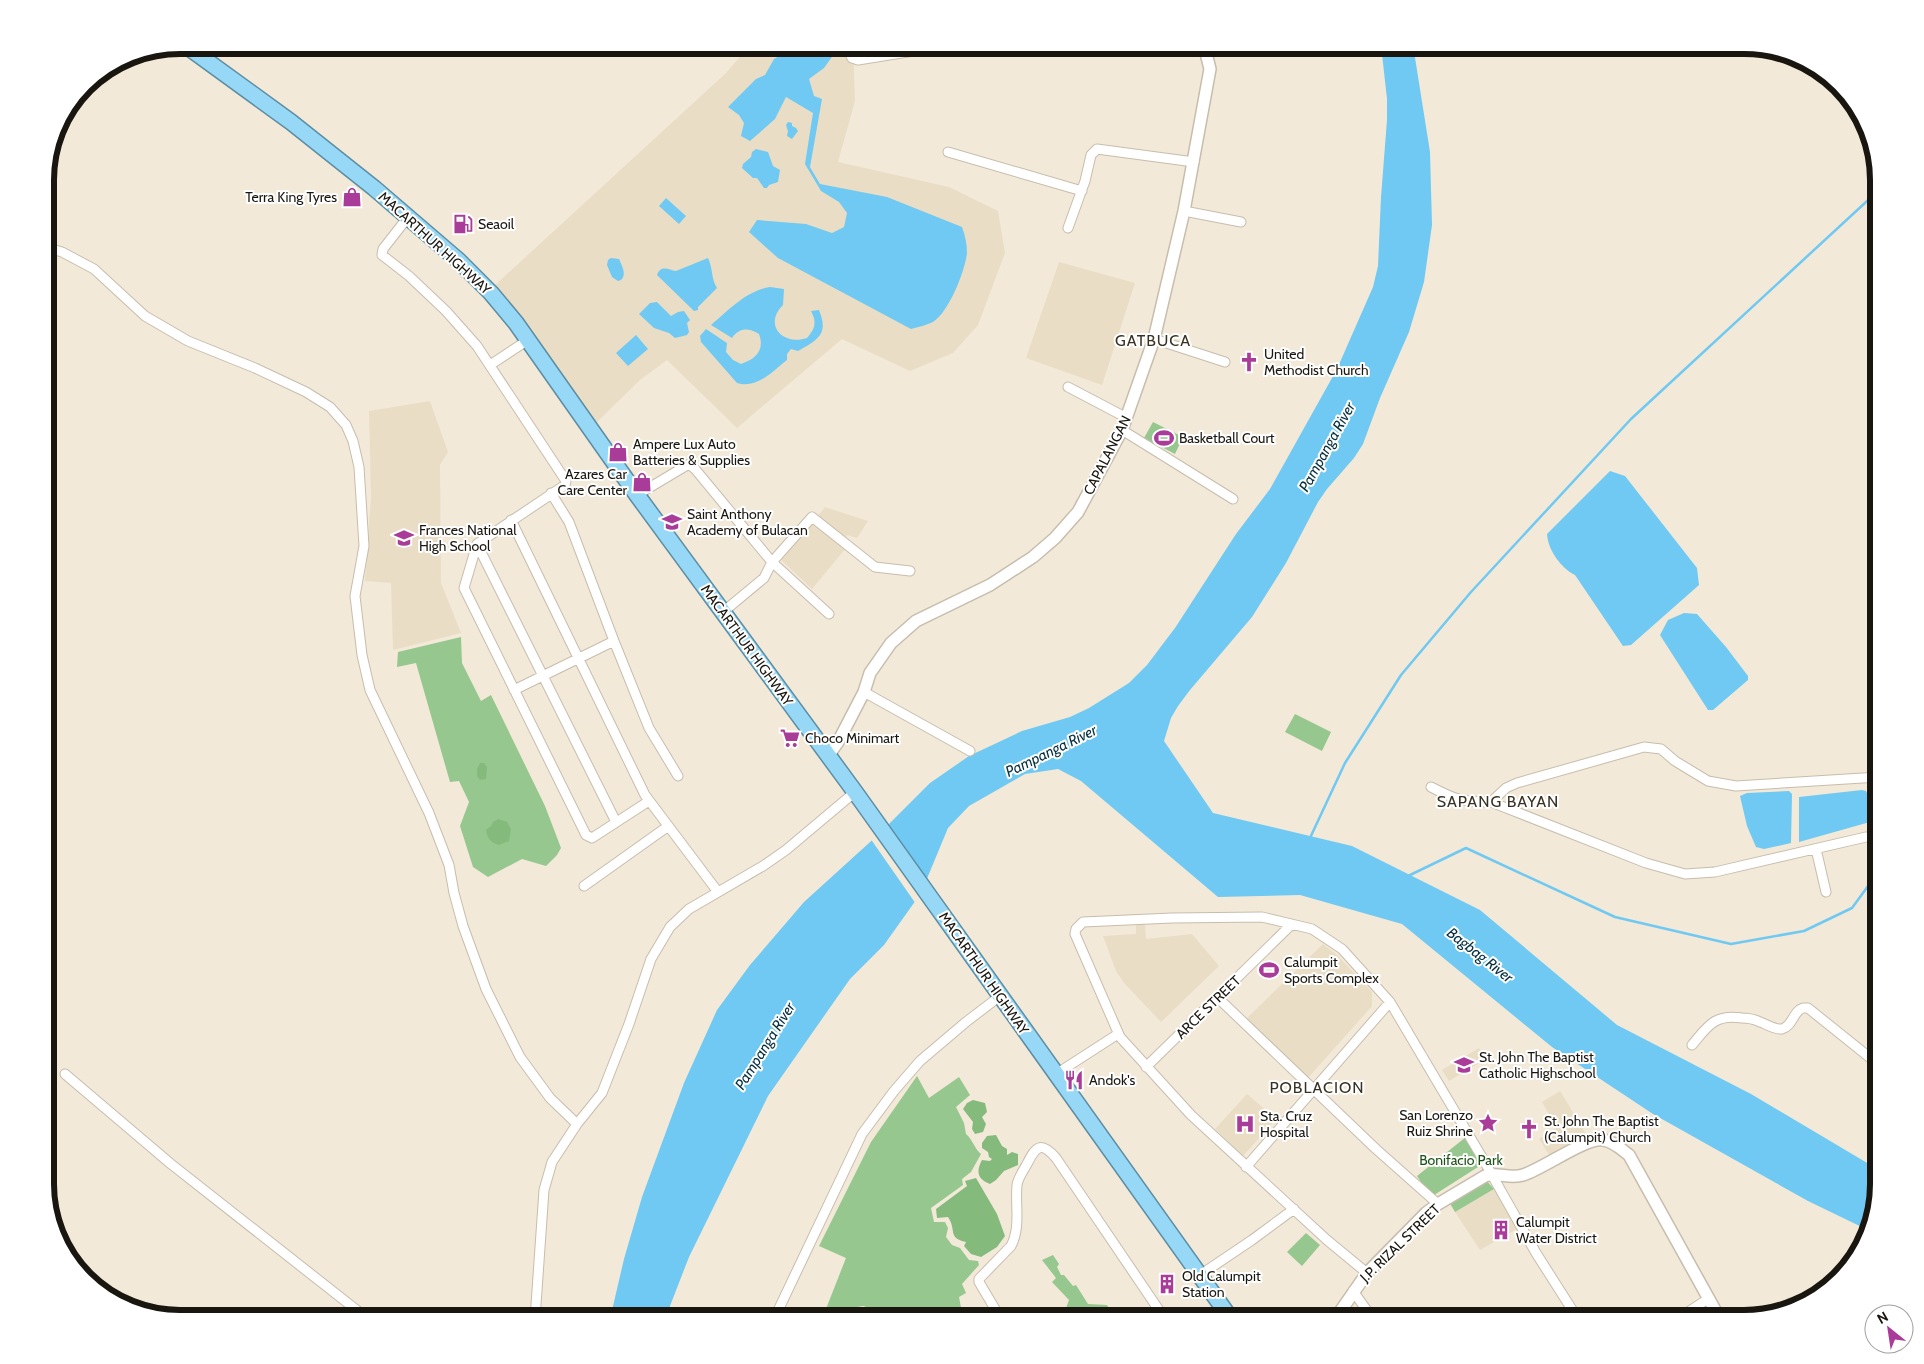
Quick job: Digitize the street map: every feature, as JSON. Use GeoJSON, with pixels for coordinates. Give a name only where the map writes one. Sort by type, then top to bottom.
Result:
{"type":"FeatureCollection","features":[{"type":"Feature","properties":{"kind":"highway","name":"MACARTHUR HIGHWAY"},"geometry":{"type":"LineString","coordinates":[[197,54],[291,122],[408,217],[460,261],[516,322],[637,495],[855,792],[1224,1310]]}},
{"type":"Feature","properties":{"kind":"street"},"geometry":{"type":"LineString","coordinates":[[850,54],[852,58],[858,60],[895,54]]}},
{"type":"Feature","properties":{"kind":"street","name":"CAPALANGAN"},"geometry":{"type":"LineString","coordinates":[[828,756],[838,742],[864,692],[870,673],[891,643],[916,621],[990,585],[1033,557],[1055,538],[1078,512],[1122,430],[1154,339],[1194,162],[1210,69],[1206,54]]}},
{"type":"Feature","properties":{"kind":"street"},"geometry":{"type":"LineString","coordinates":[[1068,228],[1082,191],[1091,155],[1097,149],[1194,162]]}},
{"type":"Feature","properties":{"kind":"street"},"geometry":{"type":"LineString","coordinates":[[948,152],[1082,191]]}},
{"type":"Feature","properties":{"kind":"street"},"geometry":{"type":"LineString","coordinates":[[1184,211],[1241,222]]}},
{"type":"Feature","properties":{"kind":"street"},"geometry":{"type":"LineString","coordinates":[[408,217],[381,253],[446,311],[477,346],[566,482],[565,485],[477,544],[464,588],[586,836],[592,838],[649,802]]}},
{"type":"Feature","properties":{"kind":"street"},"geometry":{"type":"LineString","coordinates":[[54,250],[94,269],[145,316],[188,341],[255,368],[306,392],[330,407],[346,425],[353,441],[359,467],[364,546],[355,596],[362,655],[370,690],[429,813],[449,865],[463,926],[486,989],[520,1057],[550,1098],[577,1124]]}},
{"type":"Feature","properties":{"kind":"street"},"geometry":{"type":"LineString","coordinates":[[1154,339],[1225,362]]}},
{"type":"Feature","properties":{"kind":"street"},"geometry":{"type":"LineString","coordinates":[[490,365],[528,340]]}},
{"type":"Feature","properties":{"kind":"street"},"geometry":{"type":"LineString","coordinates":[[1068,387],[1127,418]]}},
{"type":"Feature","properties":{"kind":"street"},"geometry":{"type":"LineString","coordinates":[[1122,430],[1233,499]]}},
{"type":"Feature","properties":{"kind":"street"},"geometry":{"type":"LineString","coordinates":[[637,495],[689,464],[772,562],[830,614]]}},
{"type":"Feature","properties":{"kind":"street"},"geometry":{"type":"LineString","coordinates":[[551,493],[569,522],[614,641],[650,728],[678,776]]}},
{"type":"Feature","properties":{"kind":"street"},"geometry":{"type":"LineString","coordinates":[[723,612],[764,578],[772,562],[812,518],[875,567],[910,571]]}},
{"type":"Feature","properties":{"kind":"street"},"geometry":{"type":"LineString","coordinates":[[511,520],[649,802],[718,892]]}},
{"type":"Feature","properties":{"kind":"street"},"geometry":{"type":"LineString","coordinates":[[477,544],[616,822]]}},
{"type":"Feature","properties":{"kind":"street"},"geometry":{"type":"LineString","coordinates":[[514,690],[543,674],[614,641]]}},
{"type":"Feature","properties":{"kind":"street"},"geometry":{"type":"LineString","coordinates":[[864,692],[970,751]]}},
{"type":"Feature","properties":{"kind":"street"},"geometry":{"type":"LineString","coordinates":[[1491,802],[1506,788],[1517,783],[1644,747],[1661,748],[1676,761],[1708,781],[1736,786],[1870,778]]}},
{"type":"Feature","properties":{"kind":"street"},"geometry":{"type":"LineString","coordinates":[[1431,787],[1458,800],[1491,802],[1646,863],[1685,874],[1715,872],[1866,837]]}},
{"type":"Feature","properties":{"kind":"street"},"geometry":{"type":"LineString","coordinates":[[536,1310],[544,1190],[552,1162],[577,1124],[602,1093],[630,1024],[651,959],[670,928],[689,909],[763,866],[801,838],[855,792]]}},
{"type":"Feature","properties":{"kind":"street"},"geometry":{"type":"LineString","coordinates":[[584,886],[667,827]]}},
{"type":"Feature","properties":{"kind":"street"},"geometry":{"type":"LineString","coordinates":[[1816,849],[1826,892]]}},
{"type":"Feature","properties":{"kind":"street"},"geometry":{"type":"LineString","coordinates":[[1367,1273],[1327,1240],[1191,1115],[1118,1034],[1075,934],[1076,929],[1083,922],[1172,918],[1273,918],[1291,925],[1312,929],[1342,949],[1390,1002],[1492,1174],[1536,1253],[1572,1310]]}},
{"type":"Feature","properties":{"kind":"street","name":"ARCE STREET"},"geometry":{"type":"LineString","coordinates":[[1146,1066],[1291,925]]}},
{"type":"Feature","properties":{"kind":"street"},"geometry":{"type":"LineString","coordinates":[[778,1310],[862,1134],[894,1090],[920,1061],[997,993]]}},
{"type":"Feature","properties":{"kind":"street"},"geometry":{"type":"LineString","coordinates":[[1218,998],[1376,1149],[1438,1204]]}},
{"type":"Feature","properties":{"kind":"street"},"geometry":{"type":"LineString","coordinates":[[1246,1167],[1390,1002]]}},
{"type":"Feature","properties":{"kind":"street"},"geometry":{"type":"LineString","coordinates":[[1692,1045],[1711,1024],[1723,1017],[1730,1016],[1756,1020],[1781,1029],[1790,1024],[1796,1012],[1803,1008],[1808,1008],[1870,1058]]}},
{"type":"Feature","properties":{"kind":"street"},"geometry":{"type":"LineString","coordinates":[[1056,1074],[1118,1034]]}},
{"type":"Feature","properties":{"kind":"street"},"geometry":{"type":"LineString","coordinates":[[65,1074],[171,1164],[357,1310]]}},
{"type":"Feature","properties":{"kind":"street"},"geometry":{"type":"LineString","coordinates":[[1492,1174],[1520,1176],[1536,1171],[1588,1142],[1602,1139],[1615,1144],[1629,1155],[1715,1310]]}},
{"type":"Feature","properties":{"kind":"street"},"geometry":{"type":"LineString","coordinates":[[995,1310],[979,1279],[1011,1246],[1014,1240],[1018,1180],[1033,1152],[1037,1148],[1043,1147],[1056,1158],[1159,1310]]}},
{"type":"Feature","properties":{"kind":"street","name":"J.P. RIZAL STREET"},"geometry":{"type":"LineString","coordinates":[[1341,1310],[1367,1273],[1426,1213],[1485,1176],[1492,1174]]}},
{"type":"Feature","properties":{"kind":"street"},"geometry":{"type":"LineString","coordinates":[[1200,1275],[1294,1209]]}},
{"type":"Feature","properties":{"kind":"street"},"geometry":{"type":"LineString","coordinates":[[1353,1291],[1367,1310]]}},
{"type":"Feature","properties":{"kind":"street"},"geometry":{"type":"LineString","coordinates":[[1691,1310],[1708,1299]]}},
{"type":"Feature","properties":{"kind":"shaded area"},"geometry":{"type":"Polygon","coordinates":[[[742,54],[853,54],[855,101],[838,162],[949,187],[998,211],[1005,253],[978,325],[953,353],[910,371],[842,339],[737,428],[667,360],[640,380],[594,425],[494,286],[726,73],[742,54]]]}},
{"type":"Feature","properties":{"kind":"shaded area"},"geometry":{"type":"Polygon","coordinates":[[[1059,262],[1135,283],[1102,385],[1026,358],[1059,262]]]}},
{"type":"Feature","properties":{"kind":"shaded area","name":"Frances National High School"},"geometry":{"type":"Polygon","coordinates":[[[430,401],[448,452],[440,465],[441,583],[461,633],[393,650],[391,583],[365,581],[371,496],[369,411],[430,401]]]}},
{"type":"Feature","properties":{"kind":"shaded area"},"geometry":{"type":"Polygon","coordinates":[[[825,507],[868,521],[857,538],[847,535],[845,541],[817,517],[825,507]]]}},
{"type":"Feature","properties":{"kind":"shaded area"},"geometry":{"type":"Polygon","coordinates":[[[812,520],[846,548],[812,589],[778,557],[812,520]]]}},
{"type":"Feature","properties":{"kind":"shaded area"},"geometry":{"type":"Polygon","coordinates":[[[1136,924],[1145,924],[1146,939],[1192,934],[1219,966],[1161,1022],[1124,983],[1116,971],[1103,936],[1136,934],[1136,924]]]}},
{"type":"Feature","properties":{"kind":"shaded area"},"geometry":{"type":"Polygon","coordinates":[[[1323,944],[1337,955],[1372,992],[1372,1006],[1308,1078],[1246,1019],[1323,944]]]}},
{"type":"Feature","properties":{"kind":"shaded area","name":"St. John The Baptist Catholic Highschool"},"geometry":{"type":"Polygon","coordinates":[[[1479,1048],[1486,1059],[1449,1081],[1442,1070],[1479,1048]]]}},
{"type":"Feature","properties":{"kind":"shaded area"},"geometry":{"type":"Polygon","coordinates":[[[1560,1091],[1586,1134],[1550,1156],[1539,1139],[1557,1128],[1542,1102],[1560,1091]]]}},
{"type":"Feature","properties":{"kind":"shaded area","name":"Sta. Cruz Hospital"},"geometry":{"type":"Polygon","coordinates":[[[1247,1094],[1276,1119],[1243,1156],[1215,1129],[1247,1094]]]}},
{"type":"Feature","properties":{"kind":"shaded area","name":"Calumpit Water District"},"geometry":{"type":"Polygon","coordinates":[[[1494,1189],[1517,1229],[1480,1250],[1455,1212],[1494,1189]]]}},
{"type":"Feature","properties":{"kind":"green space","name":"Basketball Court"},"geometry":{"type":"Polygon","coordinates":[[[1153,422],[1183,437],[1175,454],[1144,438],[1153,422]]]}},
{"type":"Feature","properties":{"kind":"green space"},"geometry":{"type":"Polygon","coordinates":[[[461,637],[462,663],[481,701],[491,695],[545,806],[561,848],[546,866],[522,859],[488,877],[473,867],[460,826],[469,802],[459,781],[450,782],[416,663],[397,667],[398,652],[461,637]]]}},
{"type":"Feature","properties":{"kind":"green space"},"geometry":{"type":"Polygon","coordinates":[[[1295,714],[1331,732],[1322,751],[1285,732],[1295,714]]]}},
{"type":"Feature","properties":{"kind":"green space"},"geometry":{"type":"Polygon","coordinates":[[[480,763],[484,763],[487,767],[486,779],[480,780],[477,776],[477,769],[480,763]]]}},
{"type":"Feature","properties":{"kind":"green space"},"geometry":{"type":"Polygon","coordinates":[[[498,819],[507,822],[511,829],[509,841],[499,845],[490,840],[486,830],[498,819]]]}},
{"type":"Feature","properties":{"kind":"green space"},"geometry":{"type":"Polygon","coordinates":[[[917,1076],[929,1098],[959,1077],[970,1095],[956,1107],[964,1123],[966,1134],[981,1154],[971,1172],[962,1179],[963,1185],[931,1208],[934,1222],[945,1222],[948,1228],[946,1237],[952,1245],[960,1248],[969,1260],[978,1261],[979,1265],[962,1284],[966,1293],[959,1297],[961,1310],[944,1307],[943,1310],[877,1310],[863,1306],[852,1308],[851,1310],[826,1310],[846,1258],[819,1246],[871,1142],[917,1076]]]}},
{"type":"Feature","properties":{"kind":"green space"},"geometry":{"type":"Polygon","coordinates":[[[973,1100],[985,1103],[987,1112],[982,1117],[986,1124],[983,1132],[975,1134],[972,1129],[973,1122],[963,1109],[967,1103],[973,1100]]]}},
{"type":"Feature","properties":{"kind":"green space"},"geometry":{"type":"Polygon","coordinates":[[[996,1135],[1002,1146],[1007,1149],[1007,1155],[1012,1152],[1018,1154],[1018,1165],[1004,1171],[990,1184],[982,1180],[978,1171],[982,1160],[990,1161],[992,1159],[989,1157],[988,1152],[982,1148],[982,1143],[987,1136],[996,1135]]]}},
{"type":"Feature","properties":{"kind":"green space","name":"Bonifacio Park"},"geometry":{"type":"Polygon","coordinates":[[[1466,1137],[1480,1162],[1478,1167],[1431,1197],[1417,1176],[1466,1137]]]}},
{"type":"Feature","properties":{"kind":"green space"},"geometry":{"type":"Polygon","coordinates":[[[976,1178],[997,1214],[1005,1236],[997,1247],[981,1257],[971,1254],[964,1246],[966,1242],[954,1236],[948,1217],[937,1218],[936,1209],[967,1186],[965,1181],[976,1178]]]}},
{"type":"Feature","properties":{"kind":"green space"},"geometry":{"type":"Polygon","coordinates":[[[1484,1178],[1494,1189],[1455,1212],[1448,1200],[1484,1178]]]}},
{"type":"Feature","properties":{"kind":"green space"},"geometry":{"type":"Polygon","coordinates":[[[1306,1233],[1320,1245],[1302,1266],[1287,1252],[1306,1233]]]}},
{"type":"Feature","properties":{"kind":"green space"},"geometry":{"type":"Polygon","coordinates":[[[1053,1255],[1059,1264],[1057,1267],[1061,1275],[1064,1275],[1073,1286],[1076,1285],[1088,1304],[1107,1305],[1110,1310],[1065,1310],[1069,1300],[1052,1282],[1056,1278],[1042,1260],[1053,1255]]]}},
{"type":"Feature","properties":{"kind":"water"},"geometry":{"type":"Polygon","coordinates":[[[783,54],[834,54],[824,68],[809,79],[814,96],[822,99],[810,167],[820,184],[887,197],[962,227],[966,240],[966,261],[950,301],[945,310],[933,322],[911,329],[778,258],[749,232],[757,220],[806,224],[832,233],[844,227],[847,213],[839,202],[821,191],[805,164],[813,113],[786,97],[775,119],[750,141],[741,136],[744,123],[739,115],[728,107],[756,79],[765,75],[774,59],[783,54]]]}},
{"type":"Feature","properties":{"kind":"water"},"geometry":{"type":"Polygon","coordinates":[[[1382,54],[1414,54],[1430,152],[1432,225],[1424,282],[1409,332],[1380,398],[1363,444],[1318,502],[1286,563],[1252,617],[1178,706],[1171,718],[1164,741],[1213,813],[1352,846],[1480,910],[1617,1025],[1751,1094],[1870,1165],[1869,1201],[1863,1228],[1808,1201],[1653,1114],[1552,1047],[1402,924],[1300,895],[1218,897],[1081,781],[1058,769],[1025,774],[969,806],[948,828],[921,893],[884,945],[850,979],[768,1096],[689,1257],[670,1310],[612,1310],[624,1259],[642,1197],[684,1083],[717,1010],[750,965],[804,902],[880,833],[930,783],[969,756],[1022,731],[1070,717],[1089,708],[1129,683],[1147,665],[1175,628],[1236,534],[1270,489],[1337,369],[1373,287],[1378,266],[1387,99],[1382,54]]]}},
{"type":"Feature","properties":{"kind":"water"},"geometry":{"type":"Polygon","coordinates":[[[788,122],[792,123],[792,126],[798,131],[792,139],[787,136],[786,125],[788,122]]]}},
{"type":"Feature","properties":{"kind":"water"},"geometry":{"type":"Polygon","coordinates":[[[756,149],[768,152],[773,166],[780,170],[778,182],[769,185],[767,188],[764,188],[757,178],[753,178],[742,168],[743,164],[756,149]]]}},
{"type":"Feature","properties":{"kind":"water"},"geometry":{"type":"Polygon","coordinates":[[[666,198],[686,216],[679,224],[659,206],[666,198]]]}},
{"type":"Feature","properties":{"kind":"water"},"geometry":{"type":"Polygon","coordinates":[[[611,258],[619,259],[623,267],[624,273],[621,280],[618,281],[612,277],[607,265],[608,260],[611,258]]]}},
{"type":"Feature","properties":{"kind":"water"},"geometry":{"type":"Polygon","coordinates":[[[708,258],[717,288],[698,307],[698,310],[694,311],[657,275],[663,269],[676,271],[708,258]]]}},
{"type":"Feature","properties":{"kind":"water"},"geometry":{"type":"Polygon","coordinates":[[[770,287],[784,289],[783,305],[777,312],[775,320],[778,332],[790,339],[807,338],[812,332],[814,325],[811,311],[819,310],[823,325],[822,331],[816,340],[805,347],[798,351],[791,349],[787,354],[787,360],[764,378],[751,383],[737,383],[701,342],[700,336],[706,329],[727,343],[726,352],[733,360],[741,364],[755,357],[761,345],[759,334],[741,330],[732,338],[711,325],[731,307],[746,297],[761,289],[770,287]]]}},
{"type":"Feature","properties":{"kind":"water"},"geometry":{"type":"Polygon","coordinates":[[[657,302],[671,316],[684,311],[690,320],[687,323],[689,332],[687,335],[675,338],[669,333],[654,328],[639,314],[650,303],[657,302]]]}},
{"type":"Feature","properties":{"kind":"water"},"geometry":{"type":"Polygon","coordinates":[[[636,335],[648,349],[628,366],[616,353],[636,335]]]}},
{"type":"Feature","properties":{"kind":"water"},"geometry":{"type":"Polygon","coordinates":[[[1610,471],[1625,476],[1697,568],[1699,585],[1631,645],[1623,646],[1575,575],[1556,558],[1547,534],[1610,471]]]}},
{"type":"Feature","properties":{"kind":"water"},"geometry":{"type":"Polygon","coordinates":[[[1684,613],[1697,614],[1748,676],[1748,680],[1713,710],[1708,710],[1660,635],[1668,620],[1684,613]]]}},
{"type":"Feature","properties":{"kind":"water"},"geometry":{"type":"Polygon","coordinates":[[[1789,791],[1792,794],[1791,843],[1764,849],[1756,847],[1747,826],[1740,796],[1747,793],[1789,791]]]}},
{"type":"Feature","properties":{"kind":"water"},"geometry":{"type":"Polygon","coordinates":[[[1866,791],[1870,799],[1870,822],[1799,842],[1799,797],[1866,791]]]}},
{"type":"Feature","properties":{"kind":"pier"},"geometry":{"type":"Polygon","coordinates":[[[878,831],[923,895],[916,904],[870,838],[878,831]]]}},
{"type":"Feature","properties":{"kind":"waterway"},"geometry":{"type":"LineString","coordinates":[[1310,838],[1345,763],[1401,675],[1471,592],[1631,419],[1870,198]]}},
{"type":"Feature","properties":{"kind":"waterway"},"geometry":{"type":"LineString","coordinates":[[1408,876],[1466,848],[1615,917],[1731,944],[1804,931],[1852,908],[1870,883]]}},
{"type":"Feature","properties":{"kind":"place","name":"Terra King Tyres"},"geometry":{"type":"Point","coordinates":[352,197]}},
{"type":"Feature","properties":{"kind":"place","name":"Seaoil"},"geometry":{"type":"Point","coordinates":[463,224]}},
{"type":"Feature","properties":{"kind":"place","name":"United Methodist Church"},"geometry":{"type":"Point","coordinates":[1249,362]}},
{"type":"Feature","properties":{"kind":"place","name":"Basketball Court"},"geometry":{"type":"Point","coordinates":[1164,438]}},
{"type":"Feature","properties":{"kind":"place","name":"Ampere Lux Auto Batteries & Supplies"},"geometry":{"type":"Point","coordinates":[618,452]}},
{"type":"Feature","properties":{"kind":"place","name":"Azares Car Care Center"},"geometry":{"type":"Point","coordinates":[642,482]}},
{"type":"Feature","properties":{"kind":"place","name":"Saint Anthony Academy of Bulacan"},"geometry":{"type":"Point","coordinates":[672,522]}},
{"type":"Feature","properties":{"kind":"place","name":"Frances National High School"},"geometry":{"type":"Point","coordinates":[404,538]}},
{"type":"Feature","properties":{"kind":"place","name":"Choco Minimart"},"geometry":{"type":"Point","coordinates":[790,738]}},
{"type":"Feature","properties":{"kind":"place","name":"Calumpit Sports Complex"},"geometry":{"type":"Point","coordinates":[1269,970]}},
{"type":"Feature","properties":{"kind":"place","name":"St. John The Baptist Catholic Highschool"},"geometry":{"type":"Point","coordinates":[1464,1065]}},
{"type":"Feature","properties":{"kind":"place","name":"Andok's"},"geometry":{"type":"Point","coordinates":[1074,1080]}},
{"type":"Feature","properties":{"kind":"place","name":"San Lorenzo Ruiz Shrine"},"geometry":{"type":"Point","coordinates":[1488,1123]}},
{"type":"Feature","properties":{"kind":"place","name":"Sta. Cruz Hospital"},"geometry":{"type":"Point","coordinates":[1245,1124]}},
{"type":"Feature","properties":{"kind":"place","name":"St. John The Baptist (Calumpit) Church"},"geometry":{"type":"Point","coordinates":[1529,1129]}},
{"type":"Feature","properties":{"kind":"place","name":"Calumpit Water District"},"geometry":{"type":"Point","coordinates":[1501,1230]}},
{"type":"Feature","properties":{"kind":"place","name":"Old Calumpit Station"},"geometry":{"type":"Point","coordinates":[1167,1284]}},
{"type":"Feature","properties":{"kind":"district","name":"GATBUCA"},"geometry":{"type":"Point","coordinates":[1153,340]}},
{"type":"Feature","properties":{"kind":"district","name":"SAPANG BAYAN"},"geometry":{"type":"Point","coordinates":[1498,801]}},
{"type":"Feature","properties":{"kind":"district","name":"POBLACION"},"geometry":{"type":"Point","coordinates":[1317,1087]}},
{"type":"Feature","properties":{"kind":"water label","name":"Pampanga River"},"geometry":{"type":"Point","coordinates":[1327,447]}},
{"type":"Feature","properties":{"kind":"water label","name":"Pampanga River"},"geometry":{"type":"Point","coordinates":[1051,751]}},
{"type":"Feature","properties":{"kind":"water label","name":"Bagbag River"},"geometry":{"type":"Point","coordinates":[1480,955]}},
{"type":"Feature","properties":{"kind":"water label","name":"Pampanga River"},"geometry":{"type":"Point","coordinates":[765,1046]}}]}
